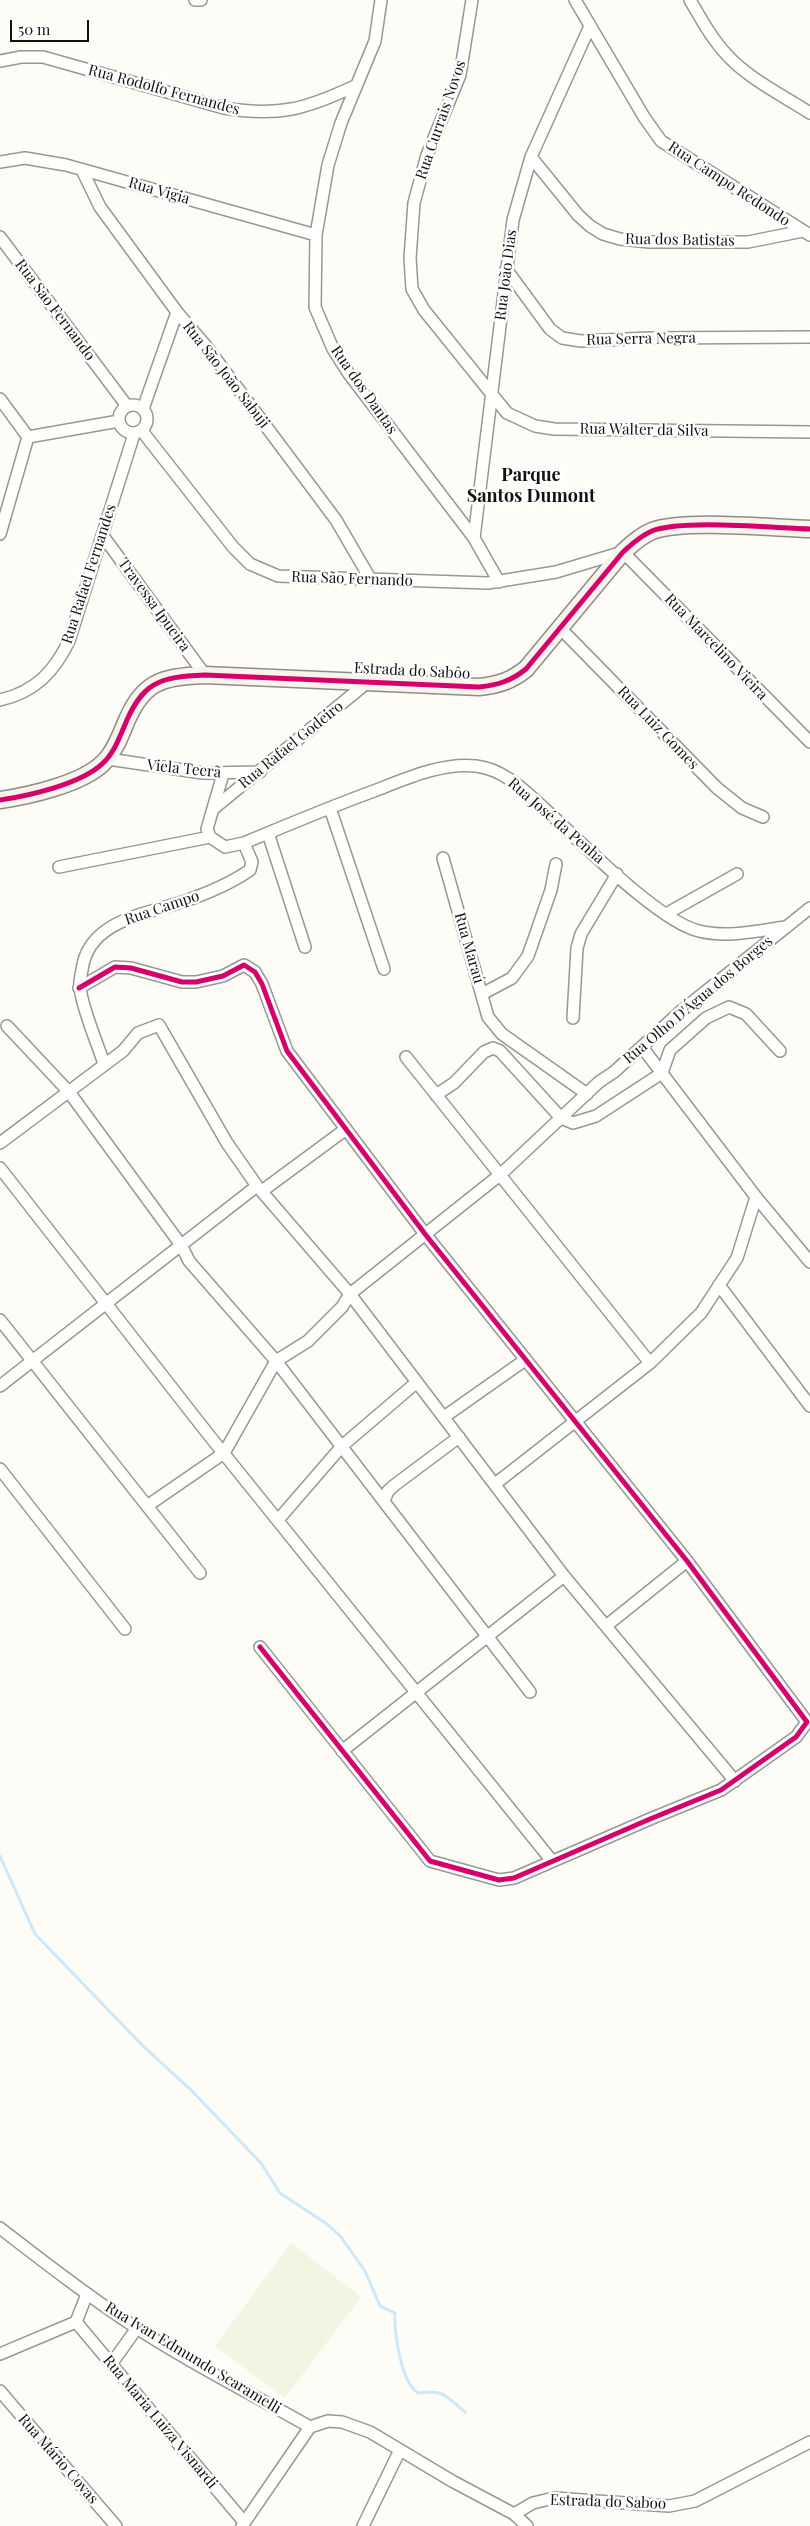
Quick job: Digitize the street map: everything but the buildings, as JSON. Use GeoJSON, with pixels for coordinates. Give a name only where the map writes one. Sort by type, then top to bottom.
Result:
{"type":"FeatureCollection","features":[{"type":"Feature","properties":{"kind":"street"},"geometry":{"type":"LineString","coordinates":[[195,0],[201,0]]}},
{"type":"Feature","properties":{"kind":"street","name":"Rua dos Dantas"},"geometry":{"type":"LineString","coordinates":[[381,0],[375,41],[356,86],[328,166],[316,235],[314,307],[333,349],[348,374],[474,538],[499,582]]}},
{"type":"Feature","properties":{"kind":"street","name":"Rua Currais Novos"},"geometry":{"type":"LineString","coordinates":[[472,0],[460,75],[427,155],[419,180],[414,204],[410,276],[412,289],[424,310],[491,394]]}},
{"type":"Feature","properties":{"kind":"street","name":"Rua Campo Redondo"},"geometry":{"type":"LineString","coordinates":[[575,0],[660,141],[806,233]]}},
{"type":"Feature","properties":{"kind":"street"},"geometry":{"type":"LineString","coordinates":[[690,0],[708,30],[727,55],[746,72],[810,113]]}},
{"type":"Feature","properties":{"kind":"street","name":"Rua João Dias"},"geometry":{"type":"LineString","coordinates":[[474,538],[513,220],[531,157],[590,26]]}},
{"type":"Feature","properties":{"kind":"street","name":"Rua Rodolfo Fernandes"},"geometry":{"type":"LineString","coordinates":[[0,61],[21,57],[43,57],[224,108],[248,112],[289,111],[356,86]]}},
{"type":"Feature","properties":{"kind":"street","name":"Rua dos Batistas"},"geometry":{"type":"LineString","coordinates":[[531,157],[584,220],[604,234],[620,239],[649,242],[748,242],[806,233]]}},
{"type":"Feature","properties":{"kind":"street","name":"Rua Vigia"},"geometry":{"type":"LineString","coordinates":[[0,162],[25,158],[58,163],[316,235]]}},
{"type":"Feature","properties":{"kind":"street","name":"Rua São João Sabuji"},"geometry":{"type":"LineString","coordinates":[[82,170],[100,206],[176,312],[206,346],[336,520],[370,580]]}},
{"type":"Feature","properties":{"kind":"street","name":"Rua São Fernando"},"geometry":{"type":"LineString","coordinates":[[0,237],[127,406]]}},
{"type":"Feature","properties":{"kind":"street","name":"Rua Serra Negra"},"geometry":{"type":"LineString","coordinates":[[506,269],[550,329],[562,338],[581,341],[650,338],[810,337]]}},
{"type":"Feature","properties":{"kind":"street"},"geometry":{"type":"LineString","coordinates":[[143,408],[135,405],[127,406],[120,414],[119,421],[125,431],[138,432],[148,420],[143,408],[176,312]]}},
{"type":"Feature","properties":{"kind":"street","name":"Rua Walter da Silva"},"geometry":{"type":"LineString","coordinates":[[491,394],[507,414],[516,420],[554,429],[810,432]]}},
{"type":"Feature","properties":{"kind":"street"},"geometry":{"type":"LineString","coordinates":[[0,399],[28,437]]}},
{"type":"Feature","properties":{"kind":"street"},"geometry":{"type":"LineString","coordinates":[[28,437],[119,421]]}},
{"type":"Feature","properties":{"kind":"street","name":"Rua São Fernando"},"geometry":{"type":"LineString","coordinates":[[138,432],[233,547],[250,564],[278,576],[469,584],[499,582],[556,572],[623,552]]}},
{"type":"Feature","properties":{"kind":"street","name":"Rua Rafael Fernandes"},"geometry":{"type":"LineString","coordinates":[[0,700],[17,695],[50,674],[60,661],[69,640],[138,432]]}},
{"type":"Feature","properties":{"kind":"street"},"geometry":{"type":"LineString","coordinates":[[0,534],[28,437]]}},
{"type":"Feature","properties":{"kind":"street","name":"Estrada do Sabôo"},"geometry":{"type":"LineString","coordinates":[[0,800],[18,797],[77,779],[92,772],[108,759],[129,714],[148,687],[170,678],[205,675],[479,687],[496,685],[513,679],[526,670],[623,552],[637,539],[652,531],[668,528],[723,526],[810,530]]}},
{"type":"Feature","properties":{"kind":"street","name":"Travessa Ipueira"},"geometry":{"type":"LineString","coordinates":[[103,536],[205,675]]}},
{"type":"Feature","properties":{"kind":"street","name":"Rua Marcelino Vieira"},"geometry":{"type":"LineString","coordinates":[[623,552],[810,742]]}},
{"type":"Feature","properties":{"kind":"street","name":"Rua Luiz Gomes"},"geometry":{"type":"LineString","coordinates":[[561,629],[730,800],[763,817]]}},
{"type":"Feature","properties":{"kind":"street","name":"Rua Rafael Godeiro"},"geometry":{"type":"LineString","coordinates":[[213,809],[369,681]]}},
{"type":"Feature","properties":{"kind":"street","name":"Viela Teerã"},"geometry":{"type":"LineString","coordinates":[[108,759],[176,770],[223,774],[260,772]]}},
{"type":"Feature","properties":{"kind":"street","name":"Rua José da Penha"},"geometry":{"type":"LineString","coordinates":[[210,837],[225,847],[244,843],[411,776],[451,767],[476,766],[501,774],[520,786],[616,874],[666,914],[697,931],[718,935],[785,927]]}},
{"type":"Feature","properties":{"kind":"street"},"geometry":{"type":"LineString","coordinates":[[60,867],[210,837],[207,829],[208,821],[223,774]]}},
{"type":"Feature","properties":{"kind":"street"},"geometry":{"type":"LineString","coordinates":[[330,808],[384,968]]}},
{"type":"Feature","properties":{"kind":"street"},"geometry":{"type":"LineString","coordinates":[[268,834],[305,946]]}},
{"type":"Feature","properties":{"kind":"street","name":"Rua Campo"},"geometry":{"type":"LineString","coordinates":[[79,988],[83,960],[96,938],[120,922],[208,893],[244,874],[250,870],[252,862],[244,843]]}},
{"type":"Feature","properties":{"kind":"street","name":"Rua Maraú"},"geometry":{"type":"LineString","coordinates":[[443,858],[488,1017],[502,1034],[587,1094]]}},
{"type":"Feature","properties":{"kind":"street"},"geometry":{"type":"LineString","coordinates":[[482,994],[512,978],[528,956],[551,890],[556,864]]}},
{"type":"Feature","properties":{"kind":"street"},"geometry":{"type":"LineString","coordinates":[[573,1018],[578,948],[581,934],[616,874]]}},
{"type":"Feature","properties":{"kind":"street"},"geometry":{"type":"LineString","coordinates":[[666,914],[737,874]]}},
{"type":"Feature","properties":{"kind":"street","name":"Rua Olho D'Água dos Borges"},"geometry":{"type":"LineString","coordinates":[[276,1361],[308,1341],[342,1307],[350,1294],[501,1174],[587,1094],[680,1012],[810,908]]}},
{"type":"Feature","properties":{"kind":"street"},"geometry":{"type":"LineString","coordinates":[[104,1064],[79,988],[115,967],[131,968],[182,982],[212,980],[244,965],[251,968],[262,984],[287,1052],[425,1234],[687,1562],[807,1722],[796,1737],[721,1790],[514,1878],[499,1880],[430,1861],[260,1647]]}},
{"type":"Feature","properties":{"kind":"street"},"geometry":{"type":"LineString","coordinates":[[436,1095],[454,1083],[484,1052],[493,1048],[500,1051],[561,1118],[573,1123],[596,1116],[662,1073],[670,1050],[706,1018],[729,1007],[746,1014],[780,1051]]}},
{"type":"Feature","properties":{"kind":"street"},"geometry":{"type":"LineString","coordinates":[[0,1143],[123,1051],[138,1033],[159,1025],[227,1142],[260,1188],[350,1294],[564,1576],[735,1781]]}},
{"type":"Feature","properties":{"kind":"street"},"geometry":{"type":"LineString","coordinates":[[7,1026],[69,1092],[181,1245],[189,1261],[276,1361],[530,1692]]}},
{"type":"Feature","properties":{"kind":"street"},"geometry":{"type":"LineString","coordinates":[[642,1047],[756,1197],[810,1262]]}},
{"type":"Feature","properties":{"kind":"street"},"geometry":{"type":"LineString","coordinates":[[406,1057],[650,1363]]}},
{"type":"Feature","properties":{"kind":"street"},"geometry":{"type":"LineString","coordinates":[[0,1386],[181,1245],[346,1129]]}},
{"type":"Feature","properties":{"kind":"street"},"geometry":{"type":"LineString","coordinates":[[0,1168],[105,1304],[552,1861]]}},
{"type":"Feature","properties":{"kind":"street"},"geometry":{"type":"LineString","coordinates":[[495,1484],[650,1363],[701,1313],[737,1258],[756,1197]]}},
{"type":"Feature","properties":{"kind":"street"},"geometry":{"type":"LineString","coordinates":[[719,1285],[810,1406]]}},
{"type":"Feature","properties":{"kind":"street"},"geometry":{"type":"LineString","coordinates":[[0,1320],[200,1573]]}},
{"type":"Feature","properties":{"kind":"street"},"geometry":{"type":"LineString","coordinates":[[444,1417],[525,1360]]}},
{"type":"Feature","properties":{"kind":"street"},"geometry":{"type":"LineString","coordinates":[[147,1506],[224,1453],[276,1361]]}},
{"type":"Feature","properties":{"kind":"street"},"geometry":{"type":"LineString","coordinates":[[278,1520],[342,1446],[417,1382]]}},
{"type":"Feature","properties":{"kind":"street"},"geometry":{"type":"LineString","coordinates":[[384,1500],[388,1491],[396,1484],[459,1437]]}},
{"type":"Feature","properties":{"kind":"street"},"geometry":{"type":"LineString","coordinates":[[0,1469],[125,1630]]}},
{"type":"Feature","properties":{"kind":"street"},"geometry":{"type":"LineString","coordinates":[[606,1626],[687,1562]]}},
{"type":"Feature","properties":{"kind":"street"},"geometry":{"type":"LineString","coordinates":[[342,1751],[564,1576]]}},
{"type":"Feature","properties":{"kind":"street","name":"Rua Ivan Edmundo Scaramelli"},"geometry":{"type":"LineString","coordinates":[[0,2228],[87,2294],[137,2328],[310,2427]]}},
{"type":"Feature","properties":{"kind":"street"},"geometry":{"type":"LineString","coordinates":[[0,2241],[11,2236]]}},
{"type":"Feature","properties":{"kind":"street"},"geometry":{"type":"LineString","coordinates":[[0,2354],[76,2322],[87,2294]]}},
{"type":"Feature","properties":{"kind":"street","name":"Rua Maria Luiza Visnardi"},"geometry":{"type":"LineString","coordinates":[[76,2322],[112,2363],[243,2524]]}},
{"type":"Feature","properties":{"kind":"street"},"geometry":{"type":"LineString","coordinates":[[112,2363],[137,2328]]}},
{"type":"Feature","properties":{"kind":"street","name":"Rua Mário Covas"},"geometry":{"type":"LineString","coordinates":[[0,2391],[116,2526]]}},
{"type":"Feature","properties":{"kind":"street"},"geometry":{"type":"LineString","coordinates":[[243,2524],[310,2427],[328,2422],[342,2422],[370,2432],[452,2481],[514,2514],[527,2526]]}},
{"type":"Feature","properties":{"kind":"street","name":"Estrada do Saboo"},"geometry":{"type":"LineString","coordinates":[[514,2514],[533,2503],[554,2498],[669,2506],[695,2501],[810,2442]]}},
{"type":"Feature","properties":{"kind":"street"},"geometry":{"type":"LineString","coordinates":[[363,2526],[400,2450]]}},
{"type":"Feature","properties":{"kind":"green space"},"geometry":{"type":"Polygon","coordinates":[[[291,2243],[361,2297],[285,2398],[215,2346],[291,2243]]]}},
{"type":"Feature","properties":{"kind":"waterway"},"geometry":{"type":"LineString","coordinates":[[0,1856],[35,1934],[143,2046],[191,2090],[261,2163],[280,2193],[327,2224],[341,2237],[365,2271],[380,2306],[395,2313],[397,2344],[403,2368],[412,2387],[418,2393],[440,2393],[465,2412]]}},
{"type":"Feature","properties":{"kind":"cycle path"},"geometry":{"type":"LineString","coordinates":[[0,800],[54,788],[69,783],[94,770],[113,751],[138,700],[145,691],[164,680],[205,675],[479,687],[492,685],[504,682],[526,669],[623,552],[636,540],[652,531],[685,525],[810,529]]}},
{"type":"Feature","properties":{"kind":"cycle path"},"geometry":{"type":"LineString","coordinates":[[79,988],[115,967],[131,968],[182,982],[196,982],[223,976],[244,965],[255,972],[262,984],[287,1051],[425,1234],[687,1561],[807,1722],[796,1737],[721,1790],[514,1878],[499,1880],[430,1861],[260,1647]]}},
{"type":"Feature","properties":{"kind":"district","name":"Parque Santos Dumont"},"geometry":{"type":"Point","coordinates":[531,485]}}]}
